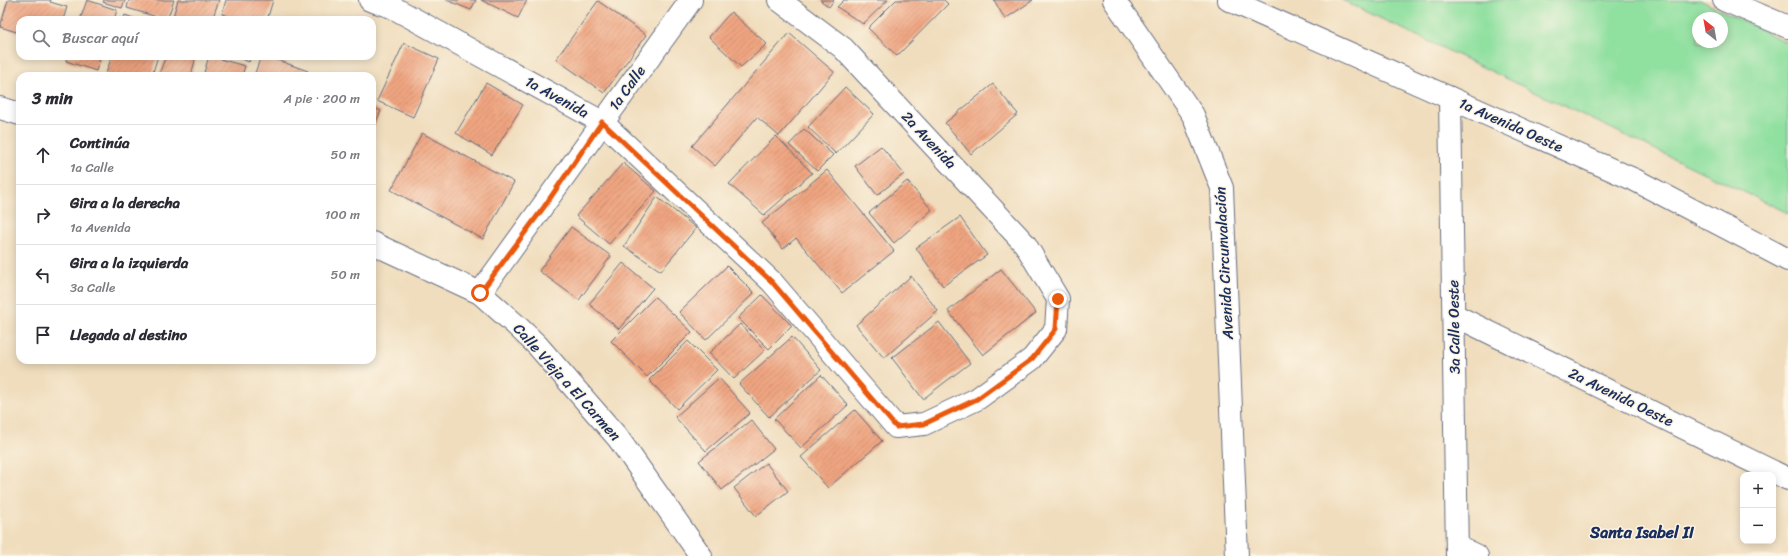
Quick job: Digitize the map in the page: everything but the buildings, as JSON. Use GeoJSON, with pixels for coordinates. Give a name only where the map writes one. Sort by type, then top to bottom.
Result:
{"type":"FeatureCollection","features":[{"type":"Feature","properties":{"kind":"street","name":"1a Avenida"},"geometry":{"type":"LineString","coordinates":[[370,0],[392,7],[602,122],[772,282],[896,427]]}},
{"type":"Feature","properties":{"kind":"street","name":"1a Calle"},"geometry":{"type":"LineString","coordinates":[[480,293],[544,207],[602,122],[691,0]]}},
{"type":"Feature","properties":{"kind":"street","name":"2a Avenida"},"geometry":{"type":"LineString","coordinates":[[779,0],[843,48],[1025,244],[1058,299],[1056,329],[1032,359],[977,399],[924,424],[896,427]]}},
{"type":"Feature","properties":{"kind":"street","name":"Avenida Circunvalación"},"geometry":{"type":"LineString","coordinates":[[1114,0],[1193,115],[1222,188],[1237,556]]}},
{"type":"Feature","properties":{"kind":"street","name":"1a Avenida Oeste"},"geometry":{"type":"LineString","coordinates":[[1229,0],[1635,180],[1788,260]]}},
{"type":"Feature","properties":{"kind":"street"},"geometry":{"type":"LineString","coordinates":[[1724,0],[1788,27]]}},
{"type":"Feature","properties":{"kind":"street","name":"3a Calle Oeste"},"geometry":{"type":"LineString","coordinates":[[1450,98],[1457,552]]}},
{"type":"Feature","properties":{"kind":"street"},"geometry":{"type":"LineString","coordinates":[[0,108],[16,113]]}},
{"type":"Feature","properties":{"kind":"street","name":"Calle Vieja a El Carmen"},"geometry":{"type":"LineString","coordinates":[[376,245],[480,293],[537,345],[618,438],[700,556]]}},
{"type":"Feature","properties":{"kind":"street","name":"2a Avenida Oeste"},"geometry":{"type":"LineString","coordinates":[[1454,315],[1788,479]]}},
{"type":"Feature","properties":{"kind":"street"},"geometry":{"type":"LineString","coordinates":[[1457,552],[1477,556]]}},
{"type":"Feature","properties":{"kind":"green space"},"geometry":{"type":"Polygon","coordinates":[[[1342,0],[1700,0],[1725,12],[1692,12],[1692,48],[1728,48],[1728,14],[1788,43],[1788,213],[1342,0]]]}},
{"type":"Feature","properties":{"kind":"district","name":"Santa Isabel II"},"geometry":{"type":"Point","coordinates":[1642,532]}},
{"type":"Feature","properties":{"kind":"route"},"geometry":{"type":"LineString","coordinates":[[480,293],[544,207],[602,122],[772,282],[896,427],[924,424],[977,399],[1032,359],[1056,329],[1058,299]]}}]}
